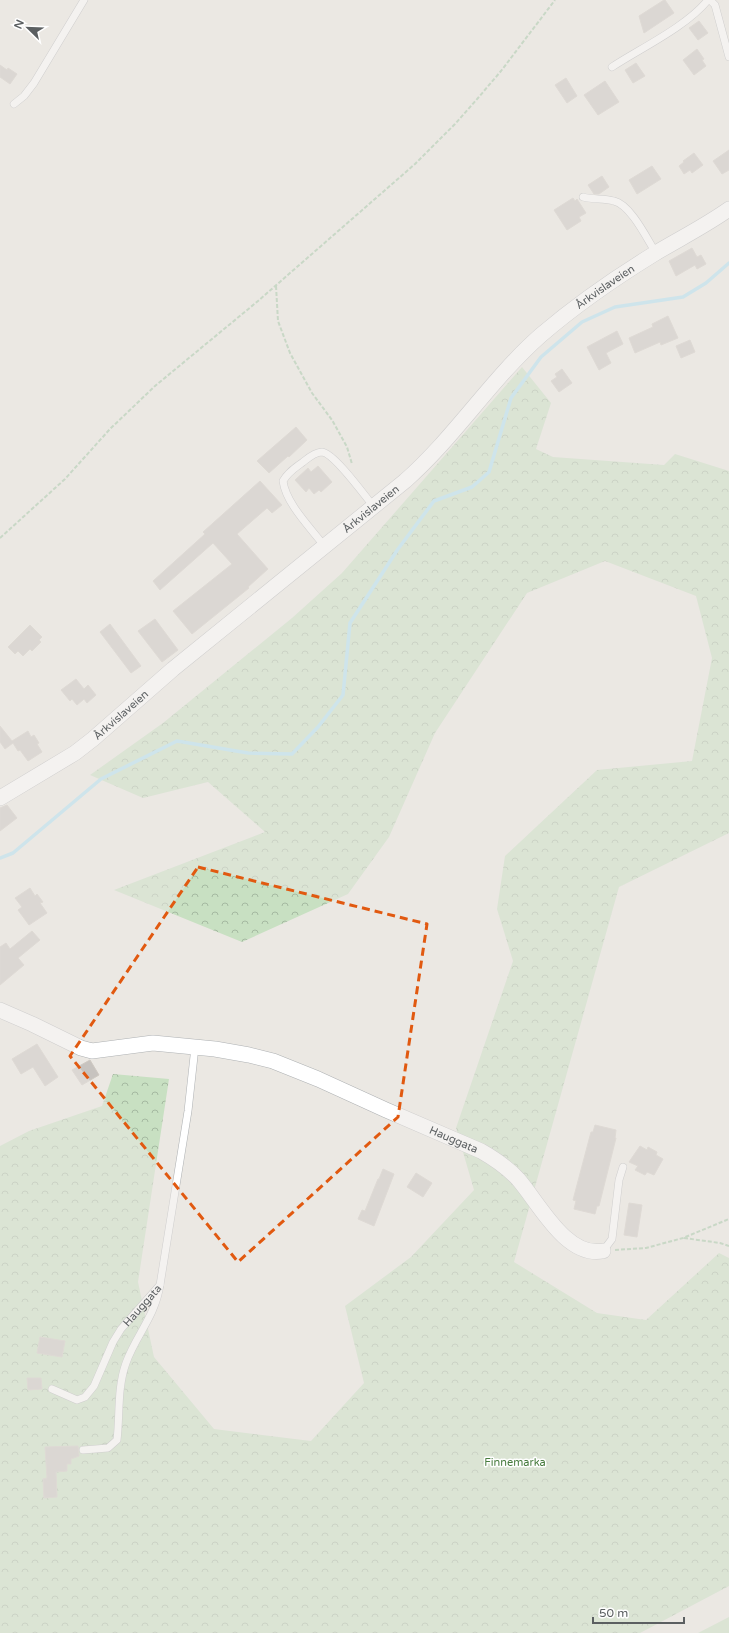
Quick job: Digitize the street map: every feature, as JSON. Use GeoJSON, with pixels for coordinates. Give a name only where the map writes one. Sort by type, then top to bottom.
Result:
{"type":"FeatureCollection","features":[{"type":"Feature","properties":{"kind":"street","name":"Årkvislaveien"},"geometry":{"type":"LineString","coordinates":[[0,798],[75,753],[94,739],[173,669],[374,507],[429,459],[501,376],[540,336],[584,301],[656,253],[712,221],[729,209]]}},
{"type":"Feature","properties":{"kind":"street","name":"Hauggata"},"geometry":{"type":"LineString","coordinates":[[0,1010],[54,1034],[81,1048],[92,1051],[153,1042],[215,1049],[249,1055],[295,1069],[481,1151],[506,1168],[518,1179],[549,1219],[578,1248],[588,1252],[603,1251]]}},
{"type":"Feature","properties":{"kind":"lane"},"geometry":{"type":"LineString","coordinates":[[14,104],[24,96],[34,83],[84,0]]}},
{"type":"Feature","properties":{"kind":"lane"},"geometry":{"type":"LineString","coordinates":[[612,67],[688,18],[709,0],[715,5],[729,57]]}},
{"type":"Feature","properties":{"kind":"lane"},"geometry":{"type":"LineString","coordinates":[[583,197],[593,200],[615,201],[622,205],[628,211],[656,253]]}},
{"type":"Feature","properties":{"kind":"lane"},"geometry":{"type":"LineString","coordinates":[[325,547],[289,498],[284,487],[283,481],[286,476],[306,459],[316,453],[322,452],[332,457],[374,507]]}},
{"type":"Feature","properties":{"kind":"lane","name":"Hauggata"},"geometry":{"type":"LineString","coordinates":[[52,1389],[77,1400],[85,1397],[94,1386],[117,1335],[160,1285],[188,1111],[195,1047]]}},
{"type":"Feature","properties":{"kind":"lane"},"geometry":{"type":"LineString","coordinates":[[603,1251],[612,1239],[622,1167]]}},
{"type":"Feature","properties":{"kind":"lane"},"geometry":{"type":"LineString","coordinates":[[83,1450],[108,1448],[117,1440],[120,1392],[125,1366],[155,1308],[160,1285]]}},
{"type":"Feature","properties":{"kind":"path"},"geometry":{"type":"LineString","coordinates":[[0,538],[65,479],[110,429],[134,406],[276,286],[377,198],[438,142],[501,71],[555,0]]}},
{"type":"Feature","properties":{"kind":"path"},"geometry":{"type":"LineString","coordinates":[[276,286],[278,321],[290,353],[312,393],[332,420],[347,447],[358,488]]}},
{"type":"Feature","properties":{"kind":"path"},"geometry":{"type":"LineString","coordinates":[[603,1251],[646,1248],[683,1238],[729,1219]]}},
{"type":"Feature","properties":{"kind":"path"},"geometry":{"type":"LineString","coordinates":[[683,1238],[720,1243],[729,1246]]}},
{"type":"Feature","properties":{"kind":"highlighted area"},"geometry":{"type":"Polygon","coordinates":[[[198,867],[427,924],[398,1117],[238,1262],[70,1056],[198,867]]]}},
{"type":"Feature","properties":{"kind":"green space","name":"Finnemarka"},"geometry":{"type":"Polygon","coordinates":[[[522,367],[551,403],[536,449],[553,457],[664,465],[675,454],[729,471],[729,833],[619,887],[514,1262],[597,1313],[646,1320],[719,1253],[729,1258],[729,1586],[640,1633],[0,1633],[0,1146],[29,1131],[102,1106],[113,1074],[169,1079],[138,1282],[154,1357],[214,1429],[311,1441],[364,1383],[345,1306],[411,1257],[474,1190],[456,1128],[513,961],[497,909],[505,856],[597,770],[692,761],[712,658],[696,596],[605,561],[527,593],[435,733],[389,837],[348,894],[242,942],[114,890],[265,832],[208,782],[143,798],[90,775],[163,723],[292,618],[342,573],[522,367]]]}},
{"type":"Feature","properties":{"kind":"green space"},"geometry":{"type":"Polygon","coordinates":[[[729,1617],[729,1633],[698,1633],[729,1617]]]}},
{"type":"Feature","properties":{"kind":"building"},"geometry":{"type":"Polygon","coordinates":[[[664,0],[674,13],[644,33],[639,16],[664,0]]]}},
{"type":"Feature","properties":{"kind":"building"},"geometry":{"type":"Polygon","coordinates":[[[699,21],[708,33],[698,40],[689,28],[699,21]]]}},
{"type":"Feature","properties":{"kind":"building"},"geometry":{"type":"Polygon","coordinates":[[[697,49],[704,59],[702,60],[706,66],[694,75],[683,60],[697,49]]]}},
{"type":"Feature","properties":{"kind":"building"},"geometry":{"type":"Polygon","coordinates":[[[636,63],[645,76],[633,83],[625,70],[636,63]]]}},
{"type":"Feature","properties":{"kind":"building"},"geometry":{"type":"Polygon","coordinates":[[[0,65],[17,74],[10,84],[0,77],[0,65]]]}},
{"type":"Feature","properties":{"kind":"building"},"geometry":{"type":"Polygon","coordinates":[[[566,78],[577,96],[567,103],[555,85],[566,78]]]}},
{"type":"Feature","properties":{"kind":"building"},"geometry":{"type":"Polygon","coordinates":[[[605,81],[619,102],[598,115],[584,95],[605,81]]]}},
{"type":"Feature","properties":{"kind":"building"},"geometry":{"type":"Polygon","coordinates":[[[729,150],[729,170],[722,174],[713,161],[729,150]]]}},
{"type":"Feature","properties":{"kind":"building"},"geometry":{"type":"Polygon","coordinates":[[[694,153],[703,165],[692,173],[690,170],[684,174],[679,166],[694,153]]]}},
{"type":"Feature","properties":{"kind":"building"},"geometry":{"type":"Polygon","coordinates":[[[652,166],[661,179],[637,194],[629,180],[652,166]]]}},
{"type":"Feature","properties":{"kind":"building"},"geometry":{"type":"Polygon","coordinates":[[[602,176],[609,187],[599,194],[594,194],[588,185],[602,176]]]}},
{"type":"Feature","properties":{"kind":"building"},"geometry":{"type":"Polygon","coordinates":[[[573,198],[575,201],[577,199],[586,213],[579,217],[581,221],[567,230],[554,210],[573,198]]]}},
{"type":"Feature","properties":{"kind":"building"},"geometry":{"type":"Polygon","coordinates":[[[692,248],[697,257],[701,255],[706,264],[697,269],[695,265],[676,276],[669,261],[692,248]]]}},
{"type":"Feature","properties":{"kind":"building"},"geometry":{"type":"Polygon","coordinates":[[[668,316],[678,338],[661,345],[660,342],[635,353],[629,338],[653,327],[652,324],[668,316]]]}},
{"type":"Feature","properties":{"kind":"building"},"geometry":{"type":"Polygon","coordinates":[[[617,331],[623,344],[606,353],[611,363],[599,370],[587,347],[617,331]]]}},
{"type":"Feature","properties":{"kind":"building"},"geometry":{"type":"Polygon","coordinates":[[[690,340],[695,352],[681,358],[676,346],[690,340]]]}},
{"type":"Feature","properties":{"kind":"building"},"geometry":{"type":"Polygon","coordinates":[[[562,369],[572,383],[559,392],[551,381],[557,377],[555,374],[562,369]]]}},
{"type":"Feature","properties":{"kind":"building"},"geometry":{"type":"Polygon","coordinates":[[[296,427],[307,440],[269,473],[257,461],[296,427]]]}},
{"type":"Feature","properties":{"kind":"building"},"geometry":{"type":"Polygon","coordinates":[[[318,466],[332,482],[321,492],[319,490],[314,494],[309,488],[306,492],[295,480],[308,468],[311,472],[318,466]]]}},
{"type":"Feature","properties":{"kind":"building"},"geometry":{"type":"Polygon","coordinates":[[[260,481],[282,505],[272,513],[267,508],[237,534],[268,569],[248,587],[249,588],[192,634],[173,611],[232,564],[213,543],[160,590],[153,581],[205,534],[203,532],[260,481]]]}},
{"type":"Feature","properties":{"kind":"building"},"geometry":{"type":"Polygon","coordinates":[[[155,619],[178,650],[162,662],[138,631],[155,619]]]}},
{"type":"Feature","properties":{"kind":"building"},"geometry":{"type":"Polygon","coordinates":[[[110,624],[141,666],[131,673],[100,632],[110,624]]]}},
{"type":"Feature","properties":{"kind":"building"},"geometry":{"type":"Polygon","coordinates":[[[30,625],[42,637],[39,640],[41,642],[32,651],[30,649],[23,656],[18,651],[15,654],[8,647],[30,625]]]}},
{"type":"Feature","properties":{"kind":"building"},"geometry":{"type":"Polygon","coordinates":[[[76,679],[84,689],[88,685],[96,695],[87,703],[84,699],[77,705],[72,699],[70,701],[61,690],[76,679]]]}},
{"type":"Feature","properties":{"kind":"building"},"geometry":{"type":"Polygon","coordinates":[[[0,726],[12,741],[28,731],[31,737],[34,735],[42,752],[28,761],[20,750],[18,751],[13,743],[5,749],[0,742],[0,726]]]}},
{"type":"Feature","properties":{"kind":"building"},"geometry":{"type":"Polygon","coordinates":[[[7,805],[17,818],[0,831],[0,808],[7,805]]]}},
{"type":"Feature","properties":{"kind":"building"},"geometry":{"type":"Polygon","coordinates":[[[30,888],[35,896],[37,894],[43,902],[40,903],[47,913],[29,925],[18,910],[22,907],[15,898],[30,888]]]}},
{"type":"Feature","properties":{"kind":"building"},"geometry":{"type":"Polygon","coordinates":[[[32,931],[40,940],[18,958],[24,965],[0,985],[0,947],[6,943],[10,949],[32,931]]]}},
{"type":"Feature","properties":{"kind":"building"},"geometry":{"type":"Polygon","coordinates":[[[37,1044],[58,1077],[45,1086],[33,1067],[21,1074],[12,1059],[37,1044]]]}},
{"type":"Feature","properties":{"kind":"building"},"geometry":{"type":"Polygon","coordinates":[[[90,1060],[99,1075],[82,1085],[72,1070],[90,1060]]]}},
{"type":"Feature","properties":{"kind":"building"},"geometry":{"type":"Polygon","coordinates":[[[595,1125],[616,1130],[616,1138],[599,1206],[597,1206],[595,1214],[574,1209],[576,1201],[573,1200],[591,1132],[593,1132],[595,1125]]]}},
{"type":"Feature","properties":{"kind":"building"},"geometry":{"type":"Polygon","coordinates":[[[640,1146],[647,1150],[648,1147],[657,1152],[656,1155],[663,1159],[654,1175],[647,1172],[645,1175],[635,1170],[638,1166],[629,1162],[640,1146]]]}},
{"type":"Feature","properties":{"kind":"building"},"geometry":{"type":"Polygon","coordinates":[[[383,1169],[394,1174],[374,1226],[358,1219],[362,1210],[365,1211],[383,1169]]]}},
{"type":"Feature","properties":{"kind":"building"},"geometry":{"type":"Polygon","coordinates":[[[416,1173],[432,1183],[423,1197],[407,1187],[416,1173]]]}},
{"type":"Feature","properties":{"kind":"building"},"geometry":{"type":"Polygon","coordinates":[[[629,1203],[642,1205],[637,1237],[624,1235],[629,1203]]]}},
{"type":"Feature","properties":{"kind":"building"},"geometry":{"type":"Polygon","coordinates":[[[40,1337],[65,1341],[62,1357],[37,1353],[40,1337]]]}},
{"type":"Feature","properties":{"kind":"building"},"geometry":{"type":"Polygon","coordinates":[[[27,1378],[41,1378],[42,1389],[28,1390],[27,1378]]]}},
{"type":"Feature","properties":{"kind":"building"},"geometry":{"type":"Polygon","coordinates":[[[78,1446],[79,1456],[71,1459],[71,1464],[67,1464],[67,1471],[56,1472],[57,1497],[44,1498],[43,1479],[47,1478],[45,1447],[78,1446]]]}},
{"type":"Feature","properties":{"kind":"waterway"},"geometry":{"type":"LineString","coordinates":[[0,858],[13,853],[101,779],[177,741],[248,753],[292,754],[318,727],[343,695],[350,623],[398,549],[434,501],[472,487],[489,472],[511,398],[541,357],[582,322],[615,307],[683,297],[706,283],[729,263]]}}]}
